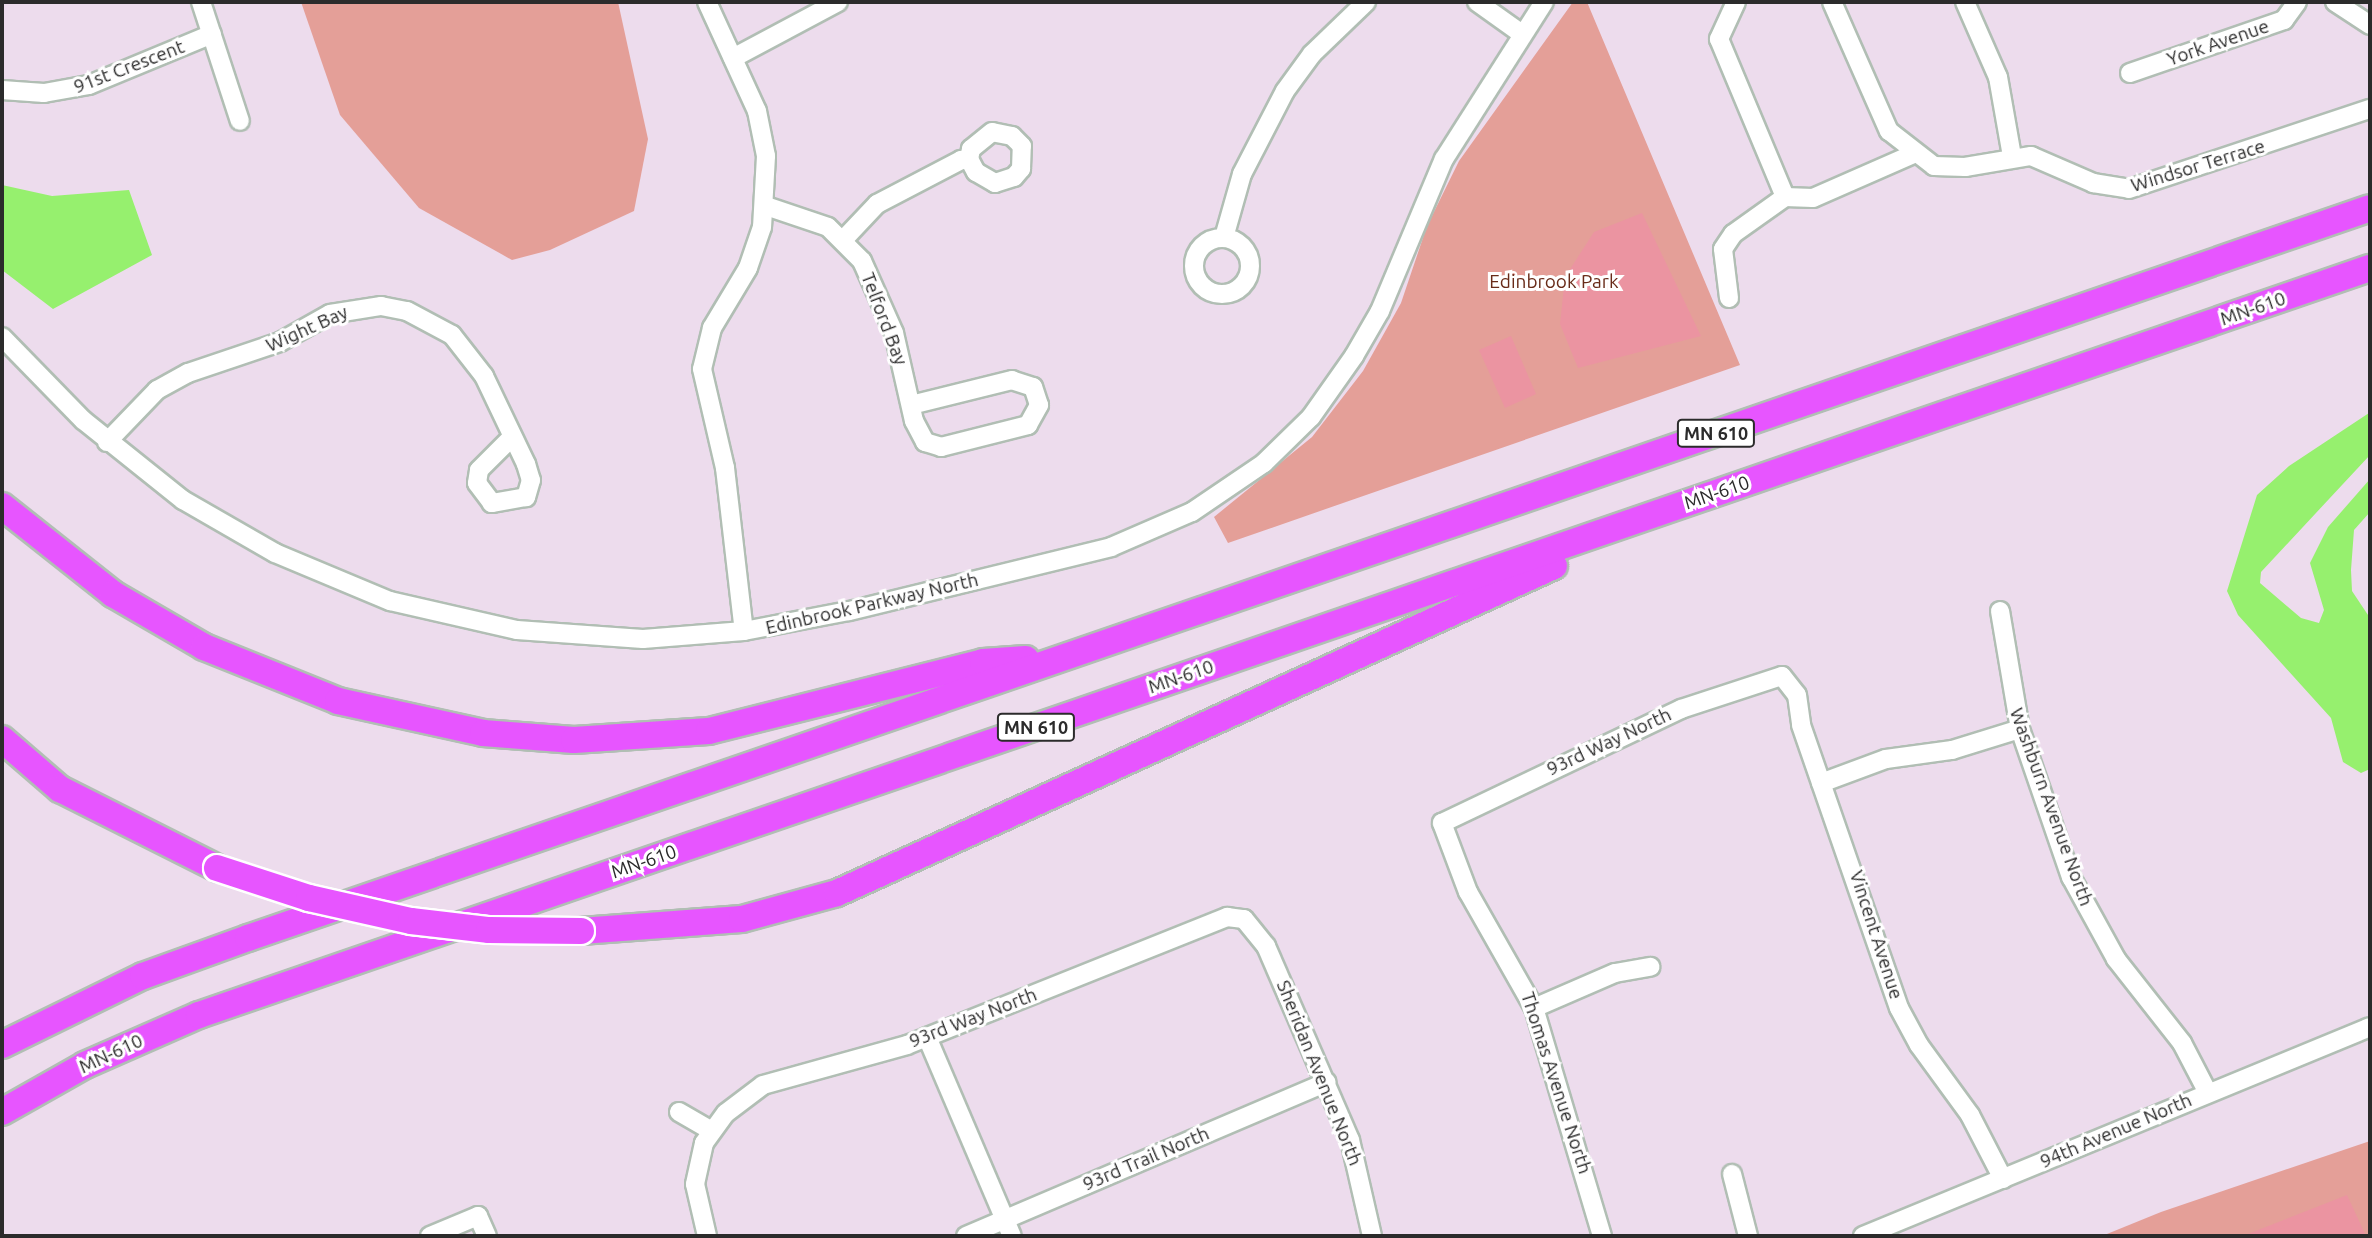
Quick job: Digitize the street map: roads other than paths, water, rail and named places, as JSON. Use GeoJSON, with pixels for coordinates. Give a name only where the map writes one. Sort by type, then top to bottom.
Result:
{"type":"FeatureCollection","features":[{"type":"Feature","properties":{"kind":"highway","name":"MN 610"},"geometry":{"type":"LineString","coordinates":[[2,1045],[143,975],[2370,208]]}},
{"type":"Feature","properties":{"kind":"highway","name":"MN-610"},"geometry":{"type":"LineString","coordinates":[[2,1112],[85,1065],[212,1011],[2370,268]]}},
{"type":"Feature","properties":{"kind":"highway"},"geometry":{"type":"LineString","coordinates":[[2,739],[60,789],[217,868],[309,898],[411,921],[489,930],[581,931],[742,919],[836,893],[1558,564],[2080,368]]}},
{"type":"Feature","properties":{"kind":"highway"},"geometry":{"type":"LineString","coordinates":[[2,506],[114,594],[204,647],[338,701],[483,733],[574,740],[709,731],[983,663],[1062,657]]}},
{"type":"Feature","properties":{"kind":"street"},"geometry":{"type":"LineString","coordinates":[[201,2],[240,121]]}},
{"type":"Feature","properties":{"kind":"street"},"geometry":{"type":"LineString","coordinates":[[707,2],[763,134],[766,206],[748,268],[708,335],[702,369],[725,468],[744,631]]}},
{"type":"Feature","properties":{"kind":"street"},"geometry":{"type":"LineString","coordinates":[[733,58],[838,2]]}},
{"type":"Feature","properties":{"kind":"street"},"geometry":{"type":"LineString","coordinates":[[1226,234],[1242,174],[1285,91],[1312,54],[1366,2]]}},
{"type":"Feature","properties":{"kind":"street"},"geometry":{"type":"LineString","coordinates":[[1477,2],[1522,34]]}},
{"type":"Feature","properties":{"kind":"street","name":"Edinbrook Parkway North"},"geometry":{"type":"LineString","coordinates":[[2,337],[107,442],[143,473],[232,531],[309,569],[390,601],[475,622],[562,635],[643,639],[744,631],[1111,547],[1192,512],[1264,463],[1311,417],[1354,356],[1380,311],[1444,159],[1544,2]]}},
{"type":"Feature","properties":{"kind":"street"},"geometry":{"type":"LineString","coordinates":[[1736,2],[1719,39],[1785,197]]}},
{"type":"Feature","properties":{"kind":"street"},"geometry":{"type":"LineString","coordinates":[[1729,298],[1723,249],[1733,234],[1785,197],[1813,198],[1913,154],[1879,114],[1832,2]]}},
{"type":"Feature","properties":{"kind":"street"},"geometry":{"type":"LineString","coordinates":[[1965,2],[1998,77],[2012,156]]}},
{"type":"Feature","properties":{"kind":"street","name":"York Avenue"},"geometry":{"type":"LineString","coordinates":[[2130,73],[2284,20],[2297,2]]}},
{"type":"Feature","properties":{"kind":"street"},"geometry":{"type":"LineString","coordinates":[[2335,2],[2370,26]]}},
{"type":"Feature","properties":{"kind":"street","name":"91st Crescent"},"geometry":{"type":"LineString","coordinates":[[2,89],[44,93],[89,85],[212,34]]}},
{"type":"Feature","properties":{"kind":"street","name":"Windsor Terrace"},"geometry":{"type":"LineString","coordinates":[[1913,154],[1950,167],[2012,156],[2031,156],[2093,183],[2129,189],[2370,109]]}},
{"type":"Feature","properties":{"kind":"street"},"geometry":{"type":"LineString","coordinates":[[844,239],[877,204],[970,159]]}},
{"type":"Feature","properties":{"kind":"street","name":"Telford Bay"},"geometry":{"type":"LineString","coordinates":[[766,206],[801,214],[844,239],[870,276],[894,333],[911,405],[925,442],[940,447],[1028,425],[1039,405],[1033,387],[1012,380],[911,405]]}},
{"type":"Feature","properties":{"kind":"street","name":"Wight Bay"},"geometry":{"type":"LineString","coordinates":[[107,442],[157,390],[188,373],[251,354],[330,314],[381,306],[407,311],[452,335],[484,376],[512,437]]}},
{"type":"Feature","properties":{"kind":"street","name":"Washburn Avenue North"},"geometry":{"type":"LineString","coordinates":[[2000,611],[2020,729],[2091,919],[2182,1043],[2208,1093]]}},
{"type":"Feature","properties":{"kind":"street","name":"Vincent Avenue"},"geometry":{"type":"LineString","coordinates":[[1782,676],[1797,695],[1821,783],[1899,1008],[1919,1045],[1970,1115],[2003,1179]]}},
{"type":"Feature","properties":{"kind":"street","name":"93rd Way North"},"geometry":{"type":"LineString","coordinates":[[1442,823],[1681,709],[1782,676]]}},
{"type":"Feature","properties":{"kind":"street"},"geometry":{"type":"LineString","coordinates":[[1821,783],[1886,759],[1952,750],[2020,729]]}},
{"type":"Feature","properties":{"kind":"street","name":"Thomas Avenue North"},"geometry":{"type":"LineString","coordinates":[[1442,823],[1468,892],[1534,1008],[1602,1236]]}},
{"type":"Feature","properties":{"kind":"street","name":"93rd Way North"},"geometry":{"type":"LineString","coordinates":[[712,1131],[741,1099],[763,1085],[927,1037],[1205,923],[1244,919]]}},
{"type":"Feature","properties":{"kind":"street","name":"Sheridan Avenue North"},"geometry":{"type":"LineString","coordinates":[[1244,919],[1266,946],[1327,1082],[1363,1181],[1373,1236]]}},
{"type":"Feature","properties":{"kind":"street"},"geometry":{"type":"LineString","coordinates":[[1534,1008],[1615,973],[1650,967]]}},
{"type":"Feature","properties":{"kind":"street","name":"94th Avenue North"},"geometry":{"type":"LineString","coordinates":[[1863,1236],[2370,1027]]}},
{"type":"Feature","properties":{"kind":"street"},"geometry":{"type":"LineString","coordinates":[[927,1037],[1008,1228]]}},
{"type":"Feature","properties":{"kind":"street","name":"93rd Trail North"},"geometry":{"type":"LineString","coordinates":[[966,1236],[1008,1228],[1327,1082]]}},
{"type":"Feature","properties":{"kind":"street"},"geometry":{"type":"LineString","coordinates":[[679,1112],[712,1131],[695,1184],[706,1236]]}},
{"type":"Feature","properties":{"kind":"street"},"geometry":{"type":"LineString","coordinates":[[1732,1174],[1748,1236]]}},
{"type":"Feature","properties":{"kind":"street"},"geometry":{"type":"LineString","coordinates":[[430,1236],[478,1216],[487,1236]]}},
{"type":"Feature","properties":{"kind":"park label","name":"Edinbrook Park"},"geometry":{"type":"Point","coordinates":[1554,282]}}]}
